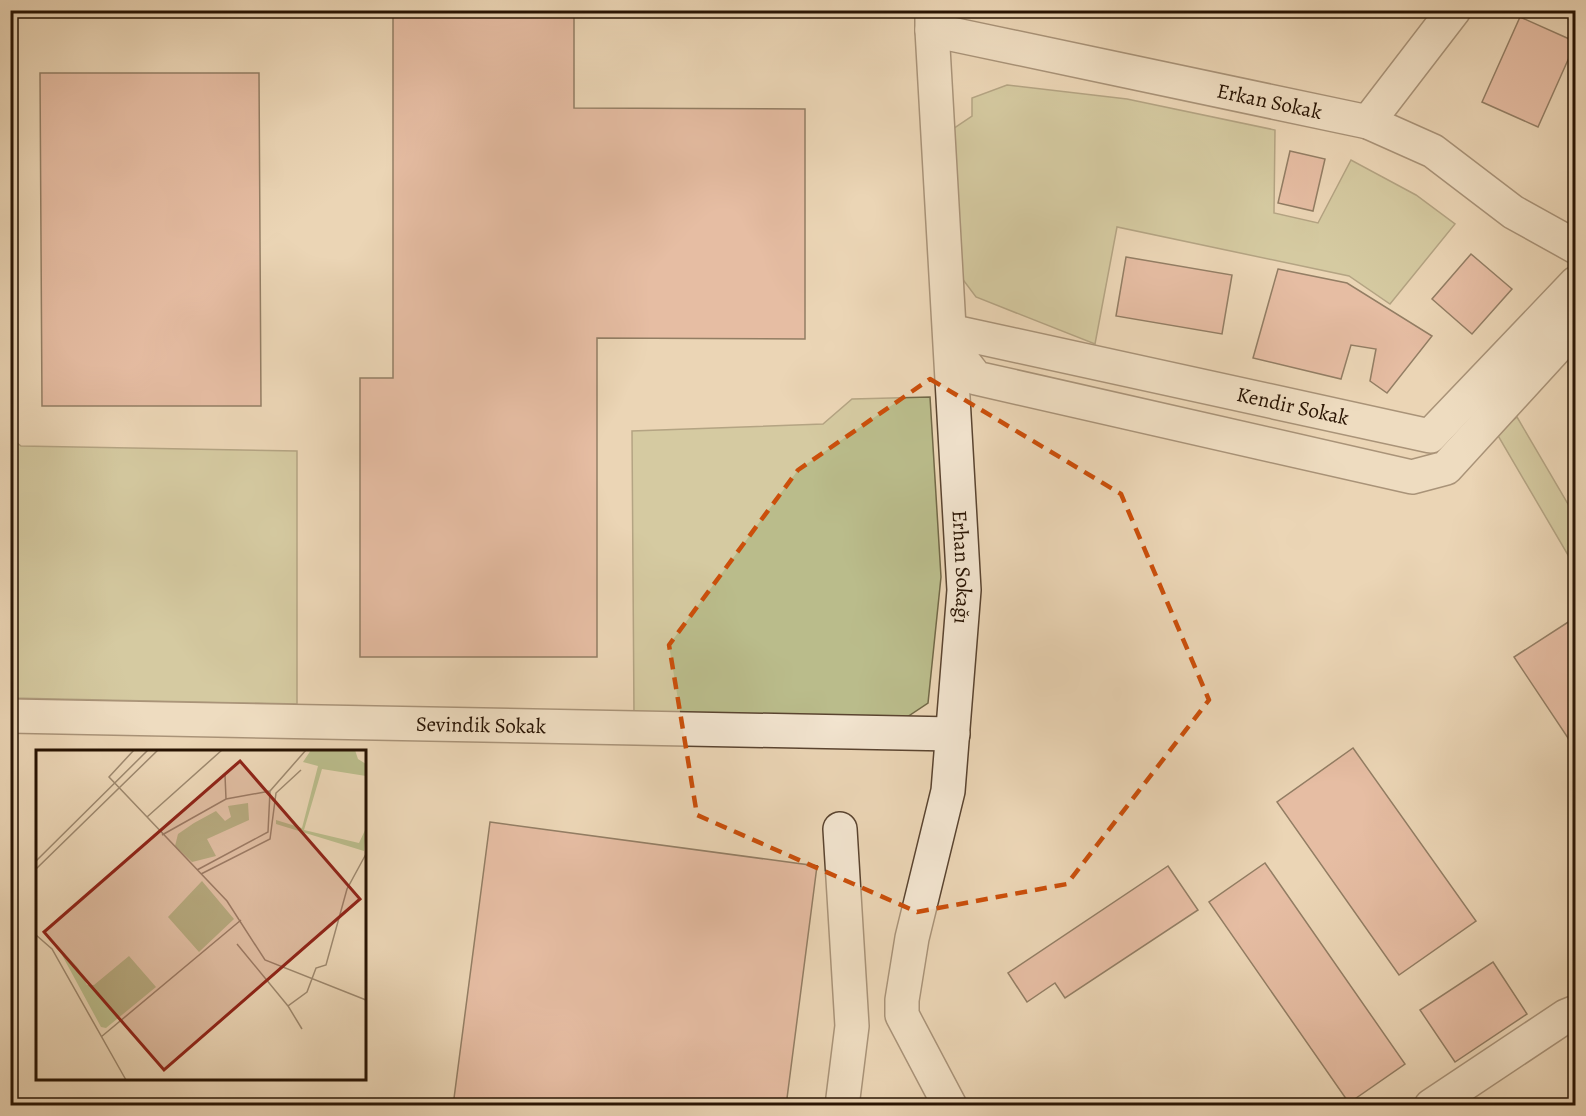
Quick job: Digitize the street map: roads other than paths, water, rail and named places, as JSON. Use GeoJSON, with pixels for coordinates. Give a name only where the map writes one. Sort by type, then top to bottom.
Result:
{"type":"FeatureCollection","features":[{"type":"Feature","properties":{"kind":"street"},"geometry":{"type":"LineString","coordinates":[[1368,122],[1454,10]]}},
{"type":"Feature","properties":{"kind":"street","name":"Erkan Sokak"},"geometry":{"type":"LineString","coordinates":[[932,20],[1368,122],[1433,151],[1513,212],[1575,247]]}},
{"type":"Feature","properties":{"kind":"street","name":"Erhan Sokağı"},"geometry":{"type":"LineString","coordinates":[[932,20],[964,590],[948,791],[912,938],[902,1000],[902,1015],[950,1106]]}},
{"type":"Feature","properties":{"kind":"street"},"geometry":{"type":"LineString","coordinates":[[951,346],[976,378],[1412,477],[1446,468],[1572,306]]}},
{"type":"Feature","properties":{"kind":"street","name":"Kendir Sokak"},"geometry":{"type":"LineString","coordinates":[[951,346],[1430,436],[1572,306]]}},
{"type":"Feature","properties":{"kind":"street","name":"Sevindik Sokak"},"geometry":{"type":"LineString","coordinates":[[10,716],[952,734]]}},
{"type":"Feature","properties":{"kind":"street"},"geometry":{"type":"LineString","coordinates":[[840,829],[852,1026],[842,1106]]}},
{"type":"Feature","properties":{"kind":"street"},"geometry":{"type":"LineString","coordinates":[[1431,1106],[1575,1012]]}}]}
